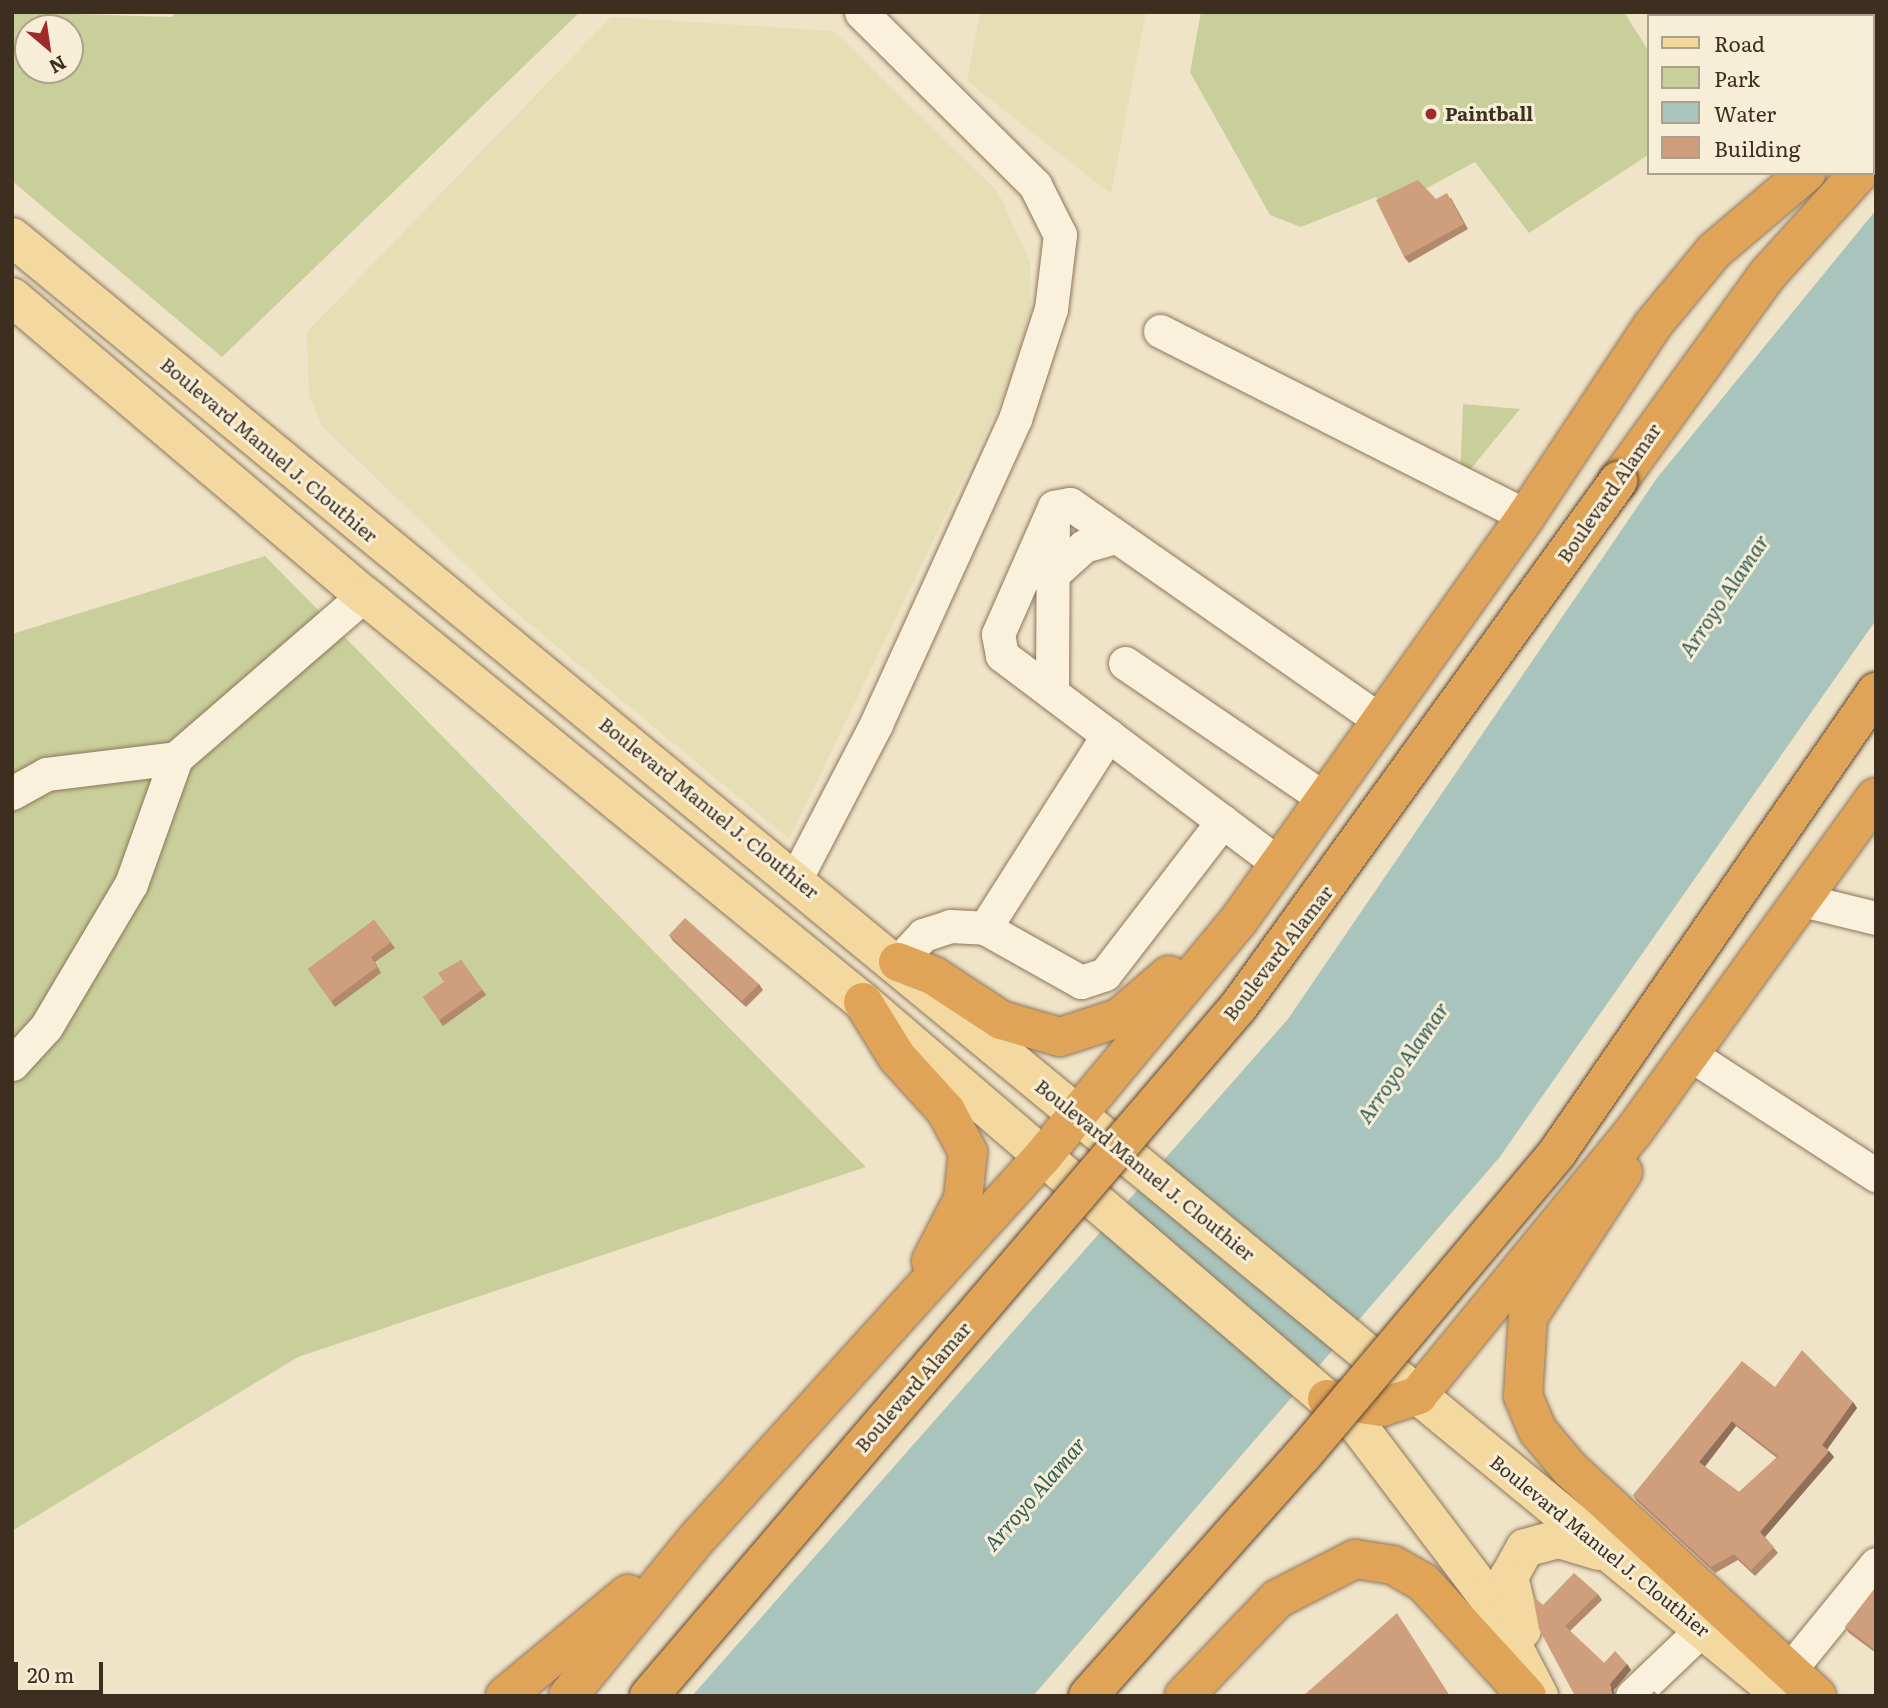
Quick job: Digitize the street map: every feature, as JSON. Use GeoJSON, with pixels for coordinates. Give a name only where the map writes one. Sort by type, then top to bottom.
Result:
{"type":"FeatureCollection","features":[{"type":"Feature","properties":{"kind":"highway"},"geometry":{"type":"LineString","coordinates":[[568,1696],[700,1535],[1044,1156],[1239,920],[1526,516],[1653,326],[1745,222],[1804,175]]}},
{"type":"Feature","properties":{"kind":"highway","name":"Boulevard Alamar"},"geometry":{"type":"LineString","coordinates":[[649,1696],[1248,995],[1768,274],[1857,175]]}},
{"type":"Feature","properties":{"kind":"highway"},"geometry":{"type":"LineString","coordinates":[[1088,1696],[1312,1446],[1557,1153],[1876,692]]}},
{"type":"Feature","properties":{"kind":"highway"},"geometry":{"type":"LineString","coordinates":[[1321,1394],[1382,1406],[1410,1389],[1634,1131],[1806,901],[1876,797]]}},
{"type":"Feature","properties":{"kind":"highway"},"geometry":{"type":"LineString","coordinates":[[898,962],[934,976],[1001,1020],[1060,1037],[1119,1017],[1214,933],[1239,920]]}},
{"type":"Feature","properties":{"kind":"highway"},"geometry":{"type":"LineString","coordinates":[[863,1002],[897,1057],[946,1111],[968,1152],[963,1199],[932,1258],[926,1288]]}},
{"type":"Feature","properties":{"kind":"highway"},"geometry":{"type":"LineString","coordinates":[[1634,1131],[1612,1197],[1528,1317],[1523,1396],[1538,1431],[1570,1469],[1782,1687],[1817,1696]]}},
{"type":"Feature","properties":{"kind":"highway"},"geometry":{"type":"LineString","coordinates":[[505,1696],[700,1535]]}},
{"type":"Feature","properties":{"kind":"highway"},"geometry":{"type":"LineString","coordinates":[[1184,1696],[1277,1599],[1355,1559],[1393,1564],[1423,1582],[1533,1689]]}},
{"type":"Feature","properties":{"kind":"main road","name":"Boulevard Manuel J. Clouthier"},"geometry":{"type":"LineString","coordinates":[[12,237],[898,962],[1077,1117],[1611,1555],[1702,1629],[1782,1687]]}},
{"type":"Feature","properties":{"kind":"main road"},"geometry":{"type":"LineString","coordinates":[[12,297],[364,595],[863,1002],[1100,1202],[1367,1435],[1488,1596],[1533,1689]]}},
{"type":"Feature","properties":{"kind":"main road"},"geometry":{"type":"LineString","coordinates":[[1533,1689],[1508,1592],[1515,1561],[1525,1548],[1559,1539],[1611,1555]]}},
{"type":"Feature","properties":{"kind":"street"},"geometry":{"type":"LineString","coordinates":[[796,878],[876,724],[1014,419],[1051,309],[1060,235],[1035,185],[861,12]]}},
{"type":"Feature","properties":{"kind":"street"},"geometry":{"type":"LineString","coordinates":[[1745,222],[1772,175]]}},
{"type":"Feature","properties":{"kind":"street"},"geometry":{"type":"LineString","coordinates":[[1160,331],[1526,516]]}},
{"type":"Feature","properties":{"kind":"street"},"geometry":{"type":"LineString","coordinates":[[1054,507],[1070,505],[1381,721]]}},
{"type":"Feature","properties":{"kind":"street"},"geometry":{"type":"LineString","coordinates":[[1052,692],[1054,507]]}},
{"type":"Feature","properties":{"kind":"street"},"geometry":{"type":"LineString","coordinates":[[1054,507],[998,634],[1002,655],[1279,864]]}},
{"type":"Feature","properties":{"kind":"street"},"geometry":{"type":"LineString","coordinates":[[1053,574],[1084,546],[1116,537]]}},
{"type":"Feature","properties":{"kind":"street"},"geometry":{"type":"LineString","coordinates":[[12,1065],[46,1027],[131,884],[176,758],[364,595]]}},
{"type":"Feature","properties":{"kind":"street"},"geometry":{"type":"LineString","coordinates":[[1125,663],[1325,800]]}},
{"type":"Feature","properties":{"kind":"street"},"geometry":{"type":"LineString","coordinates":[[985,928],[1108,735]]}},
{"type":"Feature","properties":{"kind":"street"},"geometry":{"type":"LineString","coordinates":[[12,793],[46,774],[176,758]]}},
{"type":"Feature","properties":{"kind":"street"},"geometry":{"type":"LineString","coordinates":[[898,962],[923,935],[950,926],[985,928],[1081,982],[1105,974],[1223,821]]}},
{"type":"Feature","properties":{"kind":"street"},"geometry":{"type":"LineString","coordinates":[[1806,901],[1876,918]]}},
{"type":"Feature","properties":{"kind":"street"},"geometry":{"type":"LineString","coordinates":[[1691,1055],[1876,1175]]}},
{"type":"Feature","properties":{"kind":"street"},"geometry":{"type":"LineString","coordinates":[[1782,1687],[1876,1564]]}},
{"type":"Feature","properties":{"kind":"street"},"geometry":{"type":"LineString","coordinates":[[1632,1696],[1702,1629]]}},
{"type":"Feature","properties":{"kind":"shaded area"},"geometry":{"type":"Polygon","coordinates":[[[980,12],[1146,12],[1111,194],[967,81],[980,12]]]}},
{"type":"Feature","properties":{"kind":"shaded area"},"geometry":{"type":"Polygon","coordinates":[[[1729,12],[1835,12],[1832,14],[1729,12]]]}},
{"type":"Feature","properties":{"kind":"shaded area"},"geometry":{"type":"Polygon","coordinates":[[[611,17],[834,31],[998,192],[1030,262],[1031,311],[1008,386],[789,839],[514,611],[323,427],[309,397],[307,332],[611,17]]]}},
{"type":"Feature","properties":{"kind":"green space"},"geometry":{"type":"Polygon","coordinates":[[[12,12],[76,14],[14,14],[14,84],[84,84],[84,14],[172,17],[175,12],[580,12],[222,357],[12,181],[12,12]]]}},
{"type":"Feature","properties":{"kind":"green space","name":"Paintball"},"geometry":{"type":"Polygon","coordinates":[[[1201,12],[1624,12],[1646,47],[1646,156],[1529,233],[1475,162],[1388,209],[1376,197],[1301,227],[1270,215],[1190,72],[1201,12]]]}},
{"type":"Feature","properties":{"kind":"green space"},"geometry":{"type":"Polygon","coordinates":[[[1463,404],[1520,409],[1460,482],[1463,404]]]}},
{"type":"Feature","properties":{"kind":"green space"},"geometry":{"type":"Polygon","coordinates":[[[265,556],[866,1167],[298,1357],[12,1531],[12,634],[265,556]]]}},
{"type":"Feature","properties":{"kind":"water","name":"Arroyo Alamar"},"geometry":{"type":"Polygon","coordinates":[[[1876,210],[1876,620],[1499,1158],[1033,1696],[692,1696],[1288,1019],[1657,478],[1876,210]]]}},
{"type":"Feature","properties":{"kind":"building"},"geometry":{"type":"Polygon","coordinates":[[[1418,180],[1436,199],[1447,193],[1464,224],[1404,257],[1376,200],[1418,180]]]}},
{"type":"Feature","properties":{"kind":"building"},"geometry":{"type":"Polygon","coordinates":[[[685,918],[759,984],[742,1001],[669,935],[685,918]]]}},
{"type":"Feature","properties":{"kind":"building"},"geometry":{"type":"Polygon","coordinates":[[[374,920],[391,942],[371,957],[377,967],[331,1001],[308,969],[374,920]]]}},
{"type":"Feature","properties":{"kind":"building"},"geometry":{"type":"Polygon","coordinates":[[[461,960],[482,990],[439,1020],[423,997],[444,982],[438,973],[461,960]]]}},
{"type":"Feature","properties":{"kind":"building"},"geometry":{"type":"Polygon","coordinates":[[[1802,1350],[1853,1402],[1822,1445],[1829,1451],[1760,1532],[1774,1547],[1751,1570],[1734,1554],[1711,1567],[1633,1495],[1742,1361],[1775,1387],[1802,1350]],[[1732,1421],[1699,1462],[1739,1492],[1778,1456],[1732,1421]]]}},
{"type":"Feature","properties":{"kind":"building"},"geometry":{"type":"Polygon","coordinates":[[[1574,1573],[1598,1594],[1565,1626],[1604,1663],[1615,1651],[1627,1664],[1610,1684],[1612,1696],[1575,1696],[1539,1629],[1533,1596],[1543,1605],[1574,1573]]]}},
{"type":"Feature","properties":{"kind":"building"},"geometry":{"type":"Polygon","coordinates":[[[1876,1587],[1876,1651],[1845,1627],[1876,1587]]]}},
{"type":"Feature","properties":{"kind":"building"},"geometry":{"type":"Polygon","coordinates":[[[1397,1613],[1450,1696],[1303,1696],[1397,1613]]]}},
{"type":"Feature","properties":{"kind":"place","name":"Paintball"},"geometry":{"type":"Point","coordinates":[1431,114]}}]}
